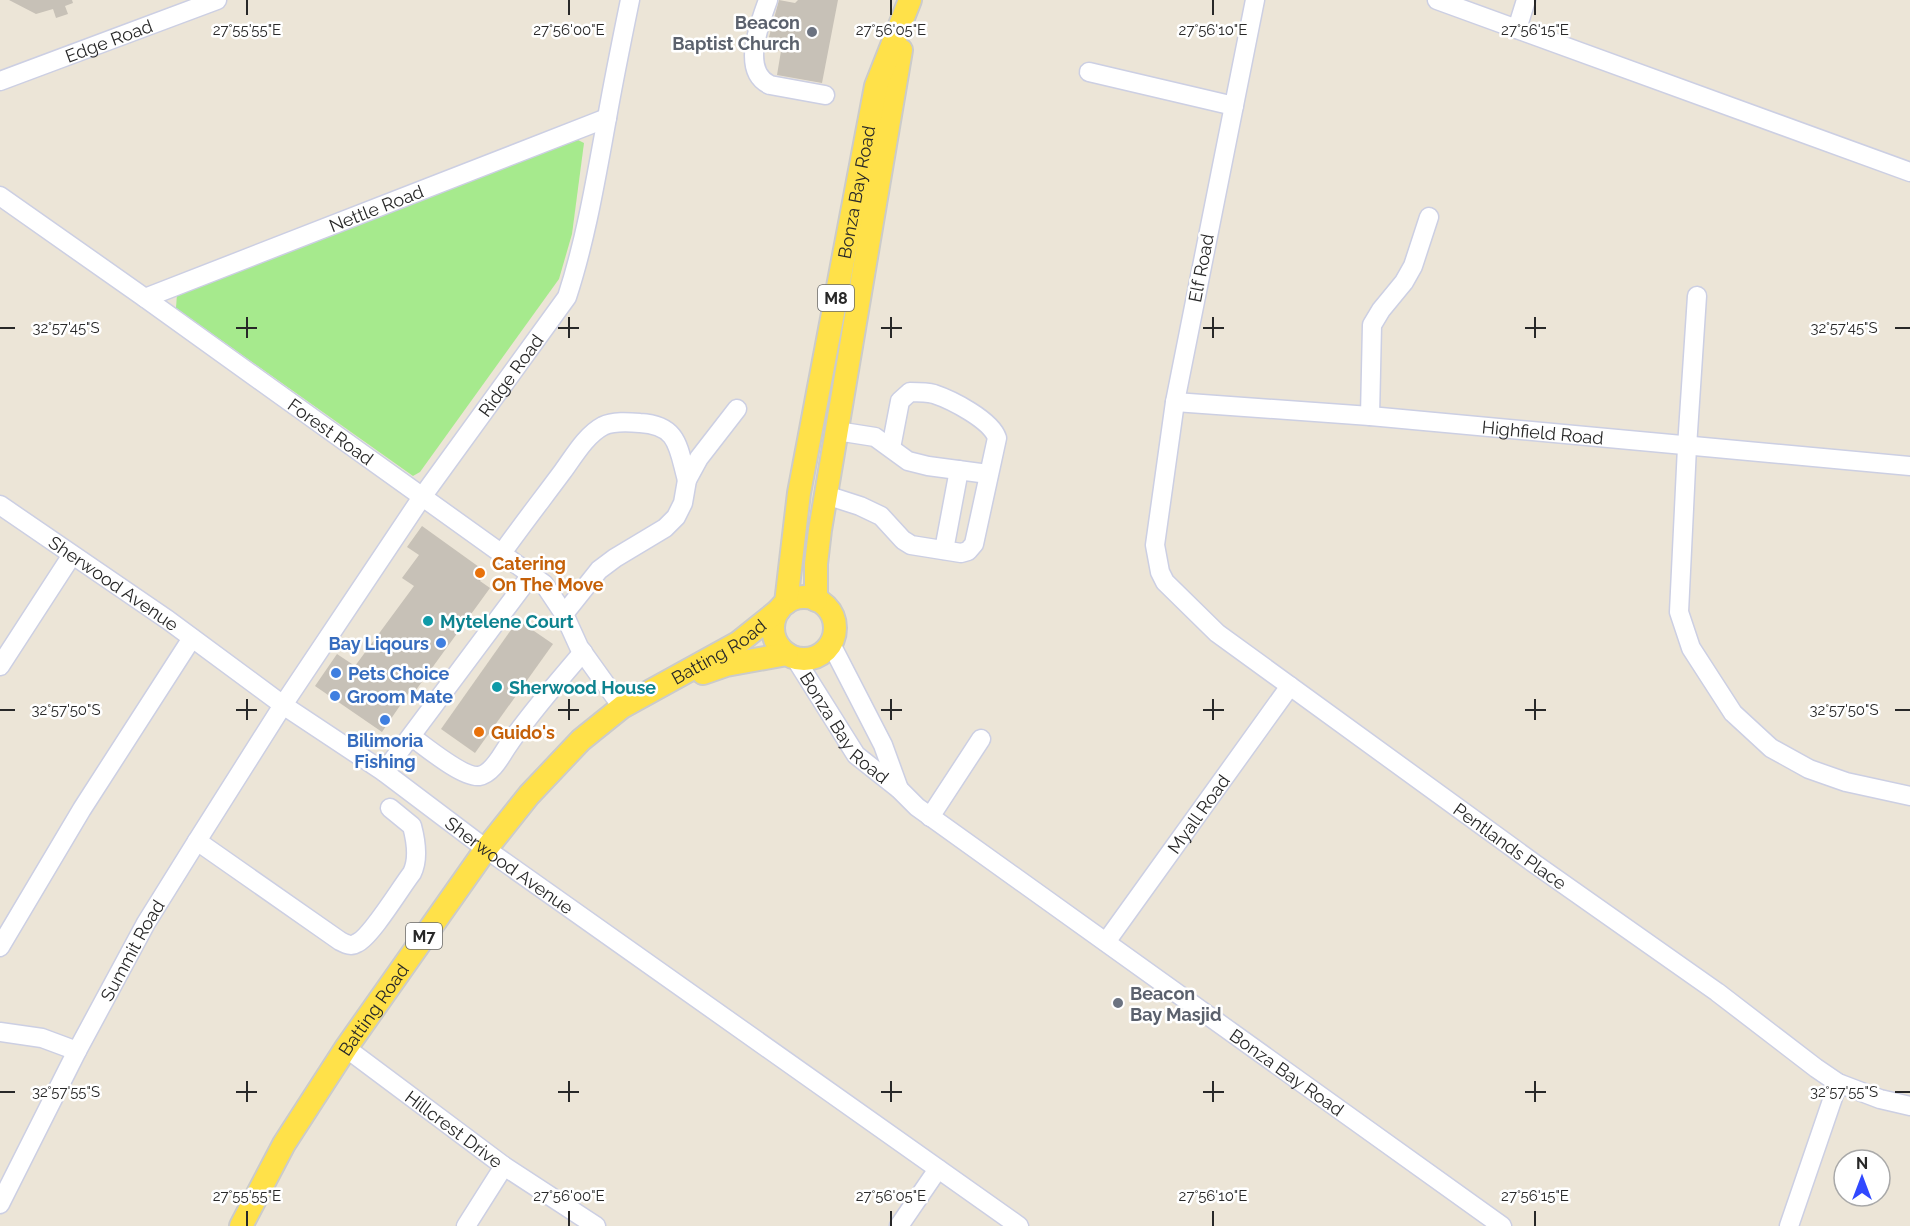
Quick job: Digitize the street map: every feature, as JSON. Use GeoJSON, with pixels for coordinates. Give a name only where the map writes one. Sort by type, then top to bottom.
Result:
{"type":"FeatureCollection","features":[{"type":"Feature","properties":{"kind":"main road","name":"Bonza Bay Road"},"geometry":{"type":"LineString","coordinates":[[816,600],[816,564],[826,495],[910,0]]}},
{"type":"Feature","properties":{"kind":"main road","name":"Bonza Bay Road"},"geometry":{"type":"LineString","coordinates":[[783,606],[799,493],[876,86],[910,0]]}},
{"type":"Feature","properties":{"kind":"main road"},"geometry":{"type":"LineString","coordinates":[[806,598],[825,605],[835,624],[831,644],[824,652],[805,659],[791,656],[779,647],[773,628],[775,619],[783,606],[795,599],[806,598]]}},
{"type":"Feature","properties":{"kind":"main road","name":"Batting Road"},"geometry":{"type":"LineString","coordinates":[[242,1226],[284,1144],[346,1048],[486,849],[554,767],[622,707],[738,643],[783,606]]}},
{"type":"Feature","properties":{"kind":"main road","name":"Batting Road"},"geometry":{"type":"LineString","coordinates":[[656,688],[726,665],[791,656]]}},
{"type":"Feature","properties":{"kind":"street","name":"Edge Road"},"geometry":{"type":"LineString","coordinates":[[0,81],[217,0]]}},
{"type":"Feature","properties":{"kind":"street","name":"Ridge Road"},"geometry":{"type":"LineString","coordinates":[[283,705],[422,497],[567,297],[577,268],[596,183],[630,0]]}},
{"type":"Feature","properties":{"kind":"street"},"geometry":{"type":"LineString","coordinates":[[768,0],[755,52],[759,76],[770,85],[825,95]]}},
{"type":"Feature","properties":{"kind":"street","name":"Elf Road"},"geometry":{"type":"LineString","coordinates":[[1156,538],[1175,402],[1255,0]]}},
{"type":"Feature","properties":{"kind":"street"},"geometry":{"type":"LineString","coordinates":[[1437,0],[1910,172]]}},
{"type":"Feature","properties":{"kind":"street"},"geometry":{"type":"LineString","coordinates":[[1517,29],[1526,0]]}},
{"type":"Feature","properties":{"kind":"street"},"geometry":{"type":"LineString","coordinates":[[1089,72],[1234,106]]}},
{"type":"Feature","properties":{"kind":"street","name":"Nettle Road"},"geometry":{"type":"LineString","coordinates":[[145,297],[607,118]]}},
{"type":"Feature","properties":{"kind":"street","name":"Forest Road"},"geometry":{"type":"LineString","coordinates":[[0,196],[145,297],[544,584],[564,614],[583,652],[622,707]]}},
{"type":"Feature","properties":{"kind":"street"},"geometry":{"type":"LineString","coordinates":[[1370,416],[1372,325],[1413,266],[1429,217]]}},
{"type":"Feature","properties":{"kind":"street"},"geometry":{"type":"LineString","coordinates":[[1697,296],[1686,447],[1679,612],[1691,648],[1733,713],[1771,748],[1795,762],[1846,782],[1910,796]]}},
{"type":"Feature","properties":{"kind":"street"},"geometry":{"type":"LineString","coordinates":[[826,495],[860,506],[881,516],[903,540],[911,545],[962,553],[968,551],[974,544],[997,438],[995,431],[990,425],[967,411],[933,394],[910,392],[900,401],[891,448]]}},
{"type":"Feature","properties":{"kind":"street","name":"Highfield Road"},"geometry":{"type":"LineString","coordinates":[[1175,402],[1370,416],[1910,466]]}},
{"type":"Feature","properties":{"kind":"street"},"geometry":{"type":"LineString","coordinates":[[564,614],[598,570],[665,528],[683,503],[687,480],[699,458],[736,410]]}},
{"type":"Feature","properties":{"kind":"street"},"geometry":{"type":"LineString","coordinates":[[502,553],[585,441],[603,426],[625,422],[644,423],[665,428],[673,437],[687,480]]}},
{"type":"Feature","properties":{"kind":"street"},"geometry":{"type":"LineString","coordinates":[[837,431],[875,437],[908,461],[988,474]]}},
{"type":"Feature","properties":{"kind":"street"},"geometry":{"type":"LineString","coordinates":[[944,550],[959,470]]}},
{"type":"Feature","properties":{"kind":"street","name":"Sherwood Avenue"},"geometry":{"type":"LineString","coordinates":[[0,505],[192,638],[283,705],[384,772],[486,849],[1019,1226]]}},
{"type":"Feature","properties":{"kind":"street","name":"Pentlands Place"},"geometry":{"type":"LineString","coordinates":[[1156,538],[1160,572],[1165,582],[1217,633],[1535,864],[1717,992],[1838,1083],[1880,1099],[1910,1106]]}},
{"type":"Feature","properties":{"kind":"street"},"geometry":{"type":"LineString","coordinates":[[0,666],[72,555]]}},
{"type":"Feature","properties":{"kind":"street"},"geometry":{"type":"LineString","coordinates":[[384,772],[531,574]]}},
{"type":"Feature","properties":{"kind":"street"},"geometry":{"type":"LineString","coordinates":[[0,947],[82,809],[192,638]]}},
{"type":"Feature","properties":{"kind":"street","name":"Bonza Bay Road"},"geometry":{"type":"LineString","coordinates":[[831,644],[883,745],[899,789]]}},
{"type":"Feature","properties":{"kind":"street"},"geometry":{"type":"LineString","coordinates":[[412,737],[466,774],[484,775],[493,768],[524,723],[583,652]]}},
{"type":"Feature","properties":{"kind":"street","name":"Bonza Bay Road"},"geometry":{"type":"LineString","coordinates":[[791,656],[856,755],[899,789],[910,801],[1502,1226]]}},
{"type":"Feature","properties":{"kind":"street","name":"Myall Road"},"geometry":{"type":"LineString","coordinates":[[1106,942],[1290,686]]}},
{"type":"Feature","properties":{"kind":"street","name":"Summit Road"},"geometry":{"type":"LineString","coordinates":[[0,1204],[77,1051],[146,923],[283,705]]}},
{"type":"Feature","properties":{"kind":"street"},"geometry":{"type":"LineString","coordinates":[[930,817],[981,739]]}},
{"type":"Feature","properties":{"kind":"street"},"geometry":{"type":"LineString","coordinates":[[196,841],[340,941],[354,945],[368,933],[412,873],[416,864],[412,826],[390,808]]}},
{"type":"Feature","properties":{"kind":"street"},"geometry":{"type":"LineString","coordinates":[[0,1032],[42,1038],[77,1051]]}},
{"type":"Feature","properties":{"kind":"street","name":"Hillcrest Drive"},"geometry":{"type":"LineString","coordinates":[[346,1048],[504,1166],[596,1226]]}},
{"type":"Feature","properties":{"kind":"street"},"geometry":{"type":"LineString","coordinates":[[1789,1226],[1838,1083]]}},
{"type":"Feature","properties":{"kind":"street"},"geometry":{"type":"LineString","coordinates":[[466,1226],[504,1166]]}},
{"type":"Feature","properties":{"kind":"street"},"geometry":{"type":"LineString","coordinates":[[899,1226],[938,1169]]}},
{"type":"Feature","properties":{"kind":"green space"},"geometry":{"type":"Polygon","coordinates":[[[578,140],[584,143],[572,234],[559,279],[420,472],[413,476],[176,308],[177,294],[190,285],[578,140]]]}},
{"type":"Feature","properties":{"kind":"building"},"geometry":{"type":"Polygon","coordinates":[[[9,0],[72,0],[73,3],[65,6],[68,14],[56,18],[53,9],[36,14],[9,0]]]}},
{"type":"Feature","properties":{"kind":"building"},"geometry":{"type":"Polygon","coordinates":[[[779,0],[795,3],[798,0],[838,0],[822,83],[777,75],[781,51],[766,48],[779,0]]]}},
{"type":"Feature","properties":{"kind":"building","name":"Mytelene Court"},"geometry":{"type":"Polygon","coordinates":[[[422,526],[486,572],[480,581],[490,588],[416,690],[412,688],[382,732],[315,686],[337,654],[355,666],[414,586],[402,578],[419,555],[407,547],[422,526]]]}},
{"type":"Feature","properties":{"kind":"building","name":"Sherwood House"},"geometry":{"type":"Polygon","coordinates":[[[518,620],[553,644],[475,753],[441,729],[518,620]]]}},
{"type":"Feature","properties":{"kind":"place","name":"Beacon Baptist Church"},"geometry":{"type":"Point","coordinates":[812,32]}},
{"type":"Feature","properties":{"kind":"place","name":"Catering On The Move"},"geometry":{"type":"Point","coordinates":[480,573]}},
{"type":"Feature","properties":{"kind":"place","name":"Mytelene Court"},"geometry":{"type":"Point","coordinates":[428,621]}},
{"type":"Feature","properties":{"kind":"place","name":"Bay Liqours"},"geometry":{"type":"Point","coordinates":[441,643]}},
{"type":"Feature","properties":{"kind":"place","name":"Pets Choice"},"geometry":{"type":"Point","coordinates":[336,673]}},
{"type":"Feature","properties":{"kind":"place","name":"Sherwood House"},"geometry":{"type":"Point","coordinates":[497,687]}},
{"type":"Feature","properties":{"kind":"place","name":"Groom Mate"},"geometry":{"type":"Point","coordinates":[335,696]}},
{"type":"Feature","properties":{"kind":"place","name":"Bilimoria Fishing"},"geometry":{"type":"Point","coordinates":[385,720]}},
{"type":"Feature","properties":{"kind":"place","name":"Guido's"},"geometry":{"type":"Point","coordinates":[479,732]}},
{"type":"Feature","properties":{"kind":"place","name":"Beacon Bay Masjid"},"geometry":{"type":"Point","coordinates":[1118,1003]}}]}
